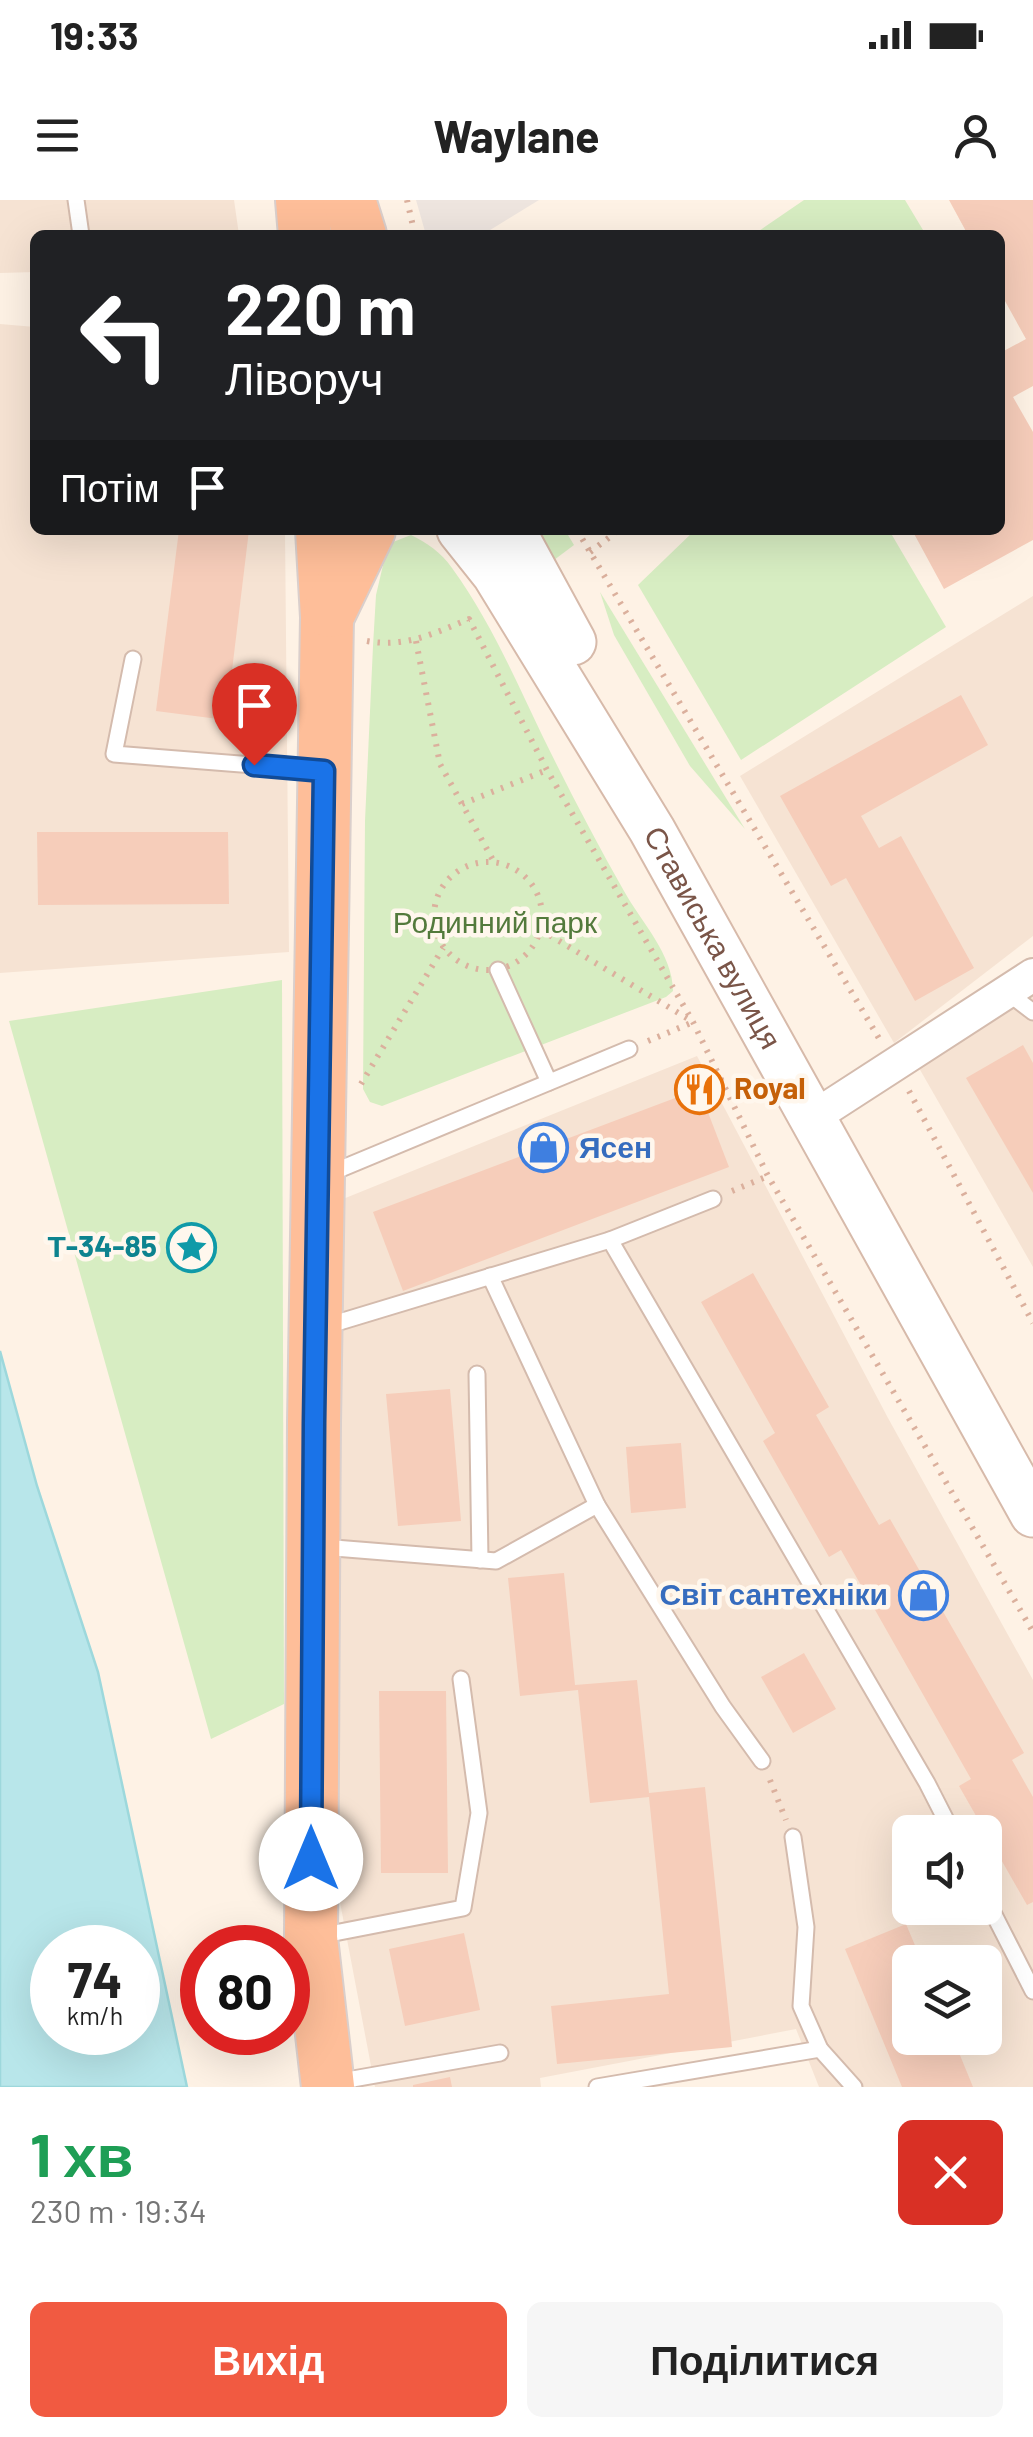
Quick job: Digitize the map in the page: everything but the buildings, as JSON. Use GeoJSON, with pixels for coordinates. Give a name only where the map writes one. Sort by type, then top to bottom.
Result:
{"type":"FeatureCollection","features":[{"type":"Feature","properties":{"kind":"highway"},"geometry":{"type":"LineString","coordinates":[[302,200],[305,230]]}},
{"type":"Feature","properties":{"kind":"highway"},"geometry":{"type":"LineString","coordinates":[[349,200],[358,230]]}},
{"type":"Feature","properties":{"kind":"highway"},"geometry":{"type":"LineString","coordinates":[[322,535],[327,625],[311,1938],[328,2085]]}},
{"type":"Feature","properties":{"kind":"highway"},"geometry":{"type":"LineString","coordinates":[[327,625],[368,535]]}},
{"type":"Feature","properties":{"kind":"main road","name":"Стависька вулиця"},"geometry":{"type":"LineString","coordinates":[[464,535],[496,574],[824,1111],[1033,1464]]}},
{"type":"Feature","properties":{"kind":"main road","name":"Стависька вулиця"},"geometry":{"type":"LineString","coordinates":[[514,535],[542,590],[659,787],[1033,1514]]}},
{"type":"Feature","properties":{"kind":"street"},"geometry":{"type":"LineString","coordinates":[[824,1111],[1024,993]]}},
{"type":"Feature","properties":{"kind":"lane"},"geometry":{"type":"LineString","coordinates":[[76,200],[80,230]]}},
{"type":"Feature","properties":{"kind":"lane"},"geometry":{"type":"LineString","coordinates":[[133,659],[114,754],[324,771]]}},
{"type":"Feature","properties":{"kind":"lane"},"geometry":{"type":"LineString","coordinates":[[498,970],[549,1082]]}},
{"type":"Feature","properties":{"kind":"lane"},"geometry":{"type":"LineString","coordinates":[[318,1179],[630,1049]]}},
{"type":"Feature","properties":{"kind":"lane"},"geometry":{"type":"LineString","coordinates":[[316,1330],[610,1240],[713,1198]]}},
{"type":"Feature","properties":{"kind":"lane"},"geometry":{"type":"LineString","coordinates":[[610,1240],[943,1815]]}},
{"type":"Feature","properties":{"kind":"lane"},"geometry":{"type":"LineString","coordinates":[[490,1276],[596,1506],[723,1707],[762,1761]]}},
{"type":"Feature","properties":{"kind":"lane"},"geometry":{"type":"LineString","coordinates":[[476,1374],[480,1560]]}},
{"type":"Feature","properties":{"kind":"lane"},"geometry":{"type":"LineString","coordinates":[[313,1546],[496,1561],[596,1506]]}},
{"type":"Feature","properties":{"kind":"lane"},"geometry":{"type":"LineString","coordinates":[[311,1938],[463,1908],[479,1813],[461,1679]]}},
{"type":"Feature","properties":{"kind":"lane"},"geometry":{"type":"LineString","coordinates":[[793,1837],[806,1927],[801,2006],[820,2048],[854,2087]]}},
{"type":"Feature","properties":{"kind":"lane"},"geometry":{"type":"LineString","coordinates":[[999,1925],[1033,1991]]}},
{"type":"Feature","properties":{"kind":"lane"},"geometry":{"type":"LineString","coordinates":[[598,2087],[820,2048]]}},
{"type":"Feature","properties":{"kind":"lane"},"geometry":{"type":"LineString","coordinates":[[328,2085],[500,2052]]}},
{"type":"Feature","properties":{"kind":"path"},"geometry":{"type":"LineString","coordinates":[[406,200],[414,230]]}},
{"type":"Feature","properties":{"kind":"path"},"geometry":{"type":"LineString","coordinates":[[580,535],[895,1066],[1033,1323]]}},
{"type":"Feature","properties":{"kind":"path"},"geometry":{"type":"LineString","coordinates":[[590,552],[612,535]]}},
{"type":"Feature","properties":{"kind":"path"},"geometry":{"type":"LineString","coordinates":[[327,625],[386,644],[416,640],[469,619],[547,770],[692,1022],[768,1176],[1033,1632]]}},
{"type":"Feature","properties":{"kind":"path"},"geometry":{"type":"LineString","coordinates":[[416,640],[440,764],[494,862]]}},
{"type":"Feature","properties":{"kind":"path"},"geometry":{"type":"LineString","coordinates":[[462,804],[547,770]]}},
{"type":"Feature","properties":{"kind":"path"},"geometry":{"type":"LineString","coordinates":[[494,862],[509,866],[533,885],[540,899],[541,930],[526,956],[498,970],[467,967],[443,948],[433,918],[441,888],[464,867],[494,862]]}},
{"type":"Feature","properties":{"kind":"path"},"geometry":{"type":"LineString","coordinates":[[541,930],[692,1022]]}},
{"type":"Feature","properties":{"kind":"path"},"geometry":{"type":"LineString","coordinates":[[358,1088],[443,948]]}},
{"type":"Feature","properties":{"kind":"path"},"geometry":{"type":"LineString","coordinates":[[630,1049],[692,1022]]}},
{"type":"Feature","properties":{"kind":"path"},"geometry":{"type":"LineString","coordinates":[[713,1198],[768,1176]]}},
{"type":"Feature","properties":{"kind":"path"},"geometry":{"type":"LineString","coordinates":[[762,1761],[793,1837]]}},
{"type":"Feature","properties":{"kind":"shaded area"},"geometry":{"type":"Polygon","coordinates":[[[0,200],[234,200],[238,230],[30,230],[30,272],[0,273],[0,200]]]}},
{"type":"Feature","properties":{"kind":"shaded area"},"geometry":{"type":"Polygon","coordinates":[[[416,200],[539,200],[490,230],[425,230],[416,200]]]}},
{"type":"Feature","properties":{"kind":"shaded area"},"geometry":{"type":"Polygon","coordinates":[[[0,324],[30,327],[30,535],[285,535],[289,952],[0,973],[0,324]]]}},
{"type":"Feature","properties":{"kind":"shaded area"},"geometry":{"type":"Polygon","coordinates":[[[1033,596],[1033,936],[894,1043],[740,776],[1033,596]]]}},
{"type":"Feature","properties":{"kind":"shaded area"},"geometry":{"type":"Polygon","coordinates":[[[1033,996],[1033,1267],[919,1068],[1033,996]]]}},
{"type":"Feature","properties":{"kind":"shaded area"},"geometry":{"type":"Polygon","coordinates":[[[697,1056],[888,1418],[1033,1680],[1033,2087],[819,2087],[796,2029],[540,2078],[541,2087],[375,2087],[339,1897],[343,1199],[697,1056]]]}},
{"type":"Feature","properties":{"kind":"green space"},"geometry":{"type":"Polygon","coordinates":[[[804,200],[905,200],[923,230],[760,230],[804,200]]]}},
{"type":"Feature","properties":{"kind":"green space","name":"Родинний парк"},"geometry":{"type":"Polygon","coordinates":[[[411,535],[443,557],[478,608],[592,833],[662,951],[673,991],[666,997],[382,1106],[370,1102],[363,1089],[365,821],[373,646],[376,595],[388,544],[411,535]]]}},
{"type":"Feature","properties":{"kind":"green space"},"geometry":{"type":"Polygon","coordinates":[[[541,535],[568,535],[574,545],[554,560],[541,535]]]}},
{"type":"Feature","properties":{"kind":"green space"},"geometry":{"type":"Polygon","coordinates":[[[690,535],[892,535],[946,627],[741,760],[638,585],[690,535]]]}},
{"type":"Feature","properties":{"kind":"green space"},"geometry":{"type":"Polygon","coordinates":[[[600,592],[745,829],[690,766],[614,635],[600,592]]]}},
{"type":"Feature","properties":{"kind":"green space"},"geometry":{"type":"Polygon","coordinates":[[[282,980],[284,1704],[211,1739],[9,1021],[282,980]]]}},
{"type":"Feature","properties":{"kind":"water"},"geometry":{"type":"Polygon","coordinates":[[[0,1351],[37,1486],[98,1672],[152,1925],[30,1925],[30,2055],[160,2055],[160,1961],[187,2087],[0,2087],[0,1351]]]}},
{"type":"Feature","properties":{"kind":"place","name":"Royal"},"geometry":{"type":"Point","coordinates":[699,1089]}},
{"type":"Feature","properties":{"kind":"place","name":"Ясен"},"geometry":{"type":"Point","coordinates":[544,1148]}},
{"type":"Feature","properties":{"kind":"place","name":"Т-34-85"},"geometry":{"type":"Point","coordinates":[192,1247]}},
{"type":"Feature","properties":{"kind":"place","name":"Світ сантехніки"},"geometry":{"type":"Point","coordinates":[923,1595]}},
{"type":"Feature","properties":{"kind":"route"},"geometry":{"type":"LineString","coordinates":[[254,765],[324,771],[311,1859]]}}]}
